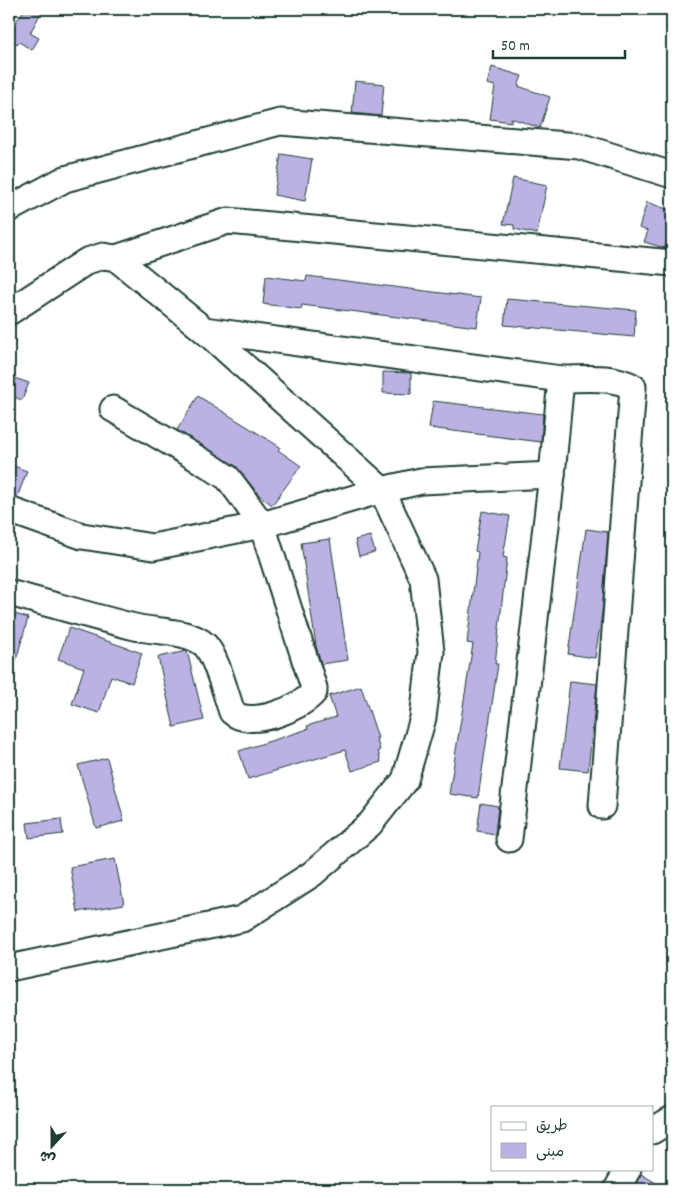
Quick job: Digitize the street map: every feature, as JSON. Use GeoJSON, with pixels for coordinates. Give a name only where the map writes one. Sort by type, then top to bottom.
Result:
{"type":"FeatureCollection","features":[{"type":"Feature","properties":{"kind":"street"},"geometry":{"type":"LineString","coordinates":[[9,209],[65,179],[280,122],[580,146],[672,175]]}},
{"type":"Feature","properties":{"kind":"street"},"geometry":{"type":"LineString","coordinates":[[9,312],[87,261],[103,256],[116,258],[228,220],[672,263]]}},
{"type":"Feature","properties":{"kind":"street"},"geometry":{"type":"LineString","coordinates":[[9,968],[242,919],[312,874],[370,824],[405,780],[423,718],[431,652],[423,579],[382,490],[204,330],[116,258]]}},
{"type":"Feature","properties":{"kind":"street"},"geometry":{"type":"LineString","coordinates":[[204,330],[561,379],[608,379],[622,381],[633,387],[602,806]]}},
{"type":"Feature","properties":{"kind":"street"},"geometry":{"type":"LineString","coordinates":[[509,839],[552,475],[561,379]]}},
{"type":"Feature","properties":{"kind":"street"},"geometry":{"type":"LineString","coordinates":[[9,593],[136,628],[175,633],[197,639],[206,646],[212,656],[234,714],[248,718],[276,716],[291,709],[312,694],[314,688],[262,525],[228,478],[113,409]]}},
{"type":"Feature","properties":{"kind":"street"},"geometry":{"type":"LineString","coordinates":[[9,510],[82,536],[154,546],[262,525],[421,480],[552,475]]}},
{"type":"Feature","properties":{"kind":"street"},"geometry":{"type":"LineString","coordinates":[[654,1130],[672,1118]]}},
{"type":"Feature","properties":{"kind":"street"},"geometry":{"type":"LineString","coordinates":[[617,1189],[627,1170]]}},
{"type":"Feature","properties":{"kind":"building"},"geometry":{"type":"Polygon","coordinates":[[[25,9],[43,9],[30,33],[39,38],[32,50],[19,42],[17,44],[9,38],[9,31],[25,9]]]}},
{"type":"Feature","properties":{"kind":"building"},"geometry":{"type":"Polygon","coordinates":[[[492,67],[522,76],[518,86],[550,97],[540,128],[511,118],[511,122],[490,119],[495,86],[487,84],[492,67]]]}},
{"type":"Feature","properties":{"kind":"building"},"geometry":{"type":"Polygon","coordinates":[[[355,81],[384,84],[381,116],[352,113],[355,81]]]}},
{"type":"Feature","properties":{"kind":"building"},"geometry":{"type":"Polygon","coordinates":[[[281,154],[312,159],[305,201],[274,195],[281,154]]]}},
{"type":"Feature","properties":{"kind":"building"},"geometry":{"type":"Polygon","coordinates":[[[513,178],[547,185],[537,234],[514,229],[514,225],[503,224],[513,178]]]}},
{"type":"Feature","properties":{"kind":"building"},"geometry":{"type":"Polygon","coordinates":[[[647,202],[672,211],[672,226],[665,248],[644,242],[648,231],[639,228],[647,202]]]}},
{"type":"Feature","properties":{"kind":"building"},"geometry":{"type":"Polygon","coordinates":[[[266,276],[306,281],[307,276],[481,298],[477,327],[302,305],[301,309],[263,304],[266,276]]]}},
{"type":"Feature","properties":{"kind":"building"},"geometry":{"type":"Polygon","coordinates":[[[507,299],[636,310],[634,337],[504,325],[507,299]]]}},
{"type":"Feature","properties":{"kind":"building"},"geometry":{"type":"Polygon","coordinates":[[[383,372],[411,373],[411,394],[383,393],[383,372]]]}},
{"type":"Feature","properties":{"kind":"building"},"geometry":{"type":"Polygon","coordinates":[[[9,376],[29,383],[22,400],[9,395],[9,376]]]}},
{"type":"Feature","properties":{"kind":"building"},"geometry":{"type":"Polygon","coordinates":[[[198,396],[280,447],[278,450],[301,466],[272,505],[259,495],[236,466],[177,430],[198,396]]]}},
{"type":"Feature","properties":{"kind":"building"},"geometry":{"type":"Polygon","coordinates":[[[433,401],[543,414],[541,442],[429,428],[433,401]]]}},
{"type":"Feature","properties":{"kind":"building"},"geometry":{"type":"Polygon","coordinates":[[[9,464],[27,471],[17,498],[9,496],[9,464]]]}},
{"type":"Feature","properties":{"kind":"building"},"geometry":{"type":"Polygon","coordinates":[[[482,511],[510,516],[503,557],[507,558],[495,664],[498,664],[478,798],[449,794],[473,644],[467,643],[478,552],[475,551],[482,511]]]}},
{"type":"Feature","properties":{"kind":"building"},"geometry":{"type":"Polygon","coordinates":[[[586,529],[608,532],[602,613],[595,658],[568,654],[586,529]]]}},
{"type":"Feature","properties":{"kind":"building"},"geometry":{"type":"Polygon","coordinates":[[[370,536],[375,552],[359,556],[355,540],[370,536]]]}},
{"type":"Feature","properties":{"kind":"building"},"geometry":{"type":"Polygon","coordinates":[[[330,539],[348,660],[321,664],[316,646],[301,543],[330,539]]]}},
{"type":"Feature","properties":{"kind":"building"},"geometry":{"type":"Polygon","coordinates":[[[9,612],[28,618],[13,671],[9,670],[9,612]]]}},
{"type":"Feature","properties":{"kind":"building"},"geometry":{"type":"Polygon","coordinates":[[[69,628],[142,653],[132,683],[111,676],[99,713],[72,704],[84,668],[58,659],[69,628]]]}},
{"type":"Feature","properties":{"kind":"building"},"geometry":{"type":"Polygon","coordinates":[[[187,651],[204,720],[174,727],[158,657],[187,651]]]}},
{"type":"Feature","properties":{"kind":"building"},"geometry":{"type":"Polygon","coordinates":[[[570,681],[597,684],[588,771],[560,768],[570,681]]]}},
{"type":"Feature","properties":{"kind":"building"},"geometry":{"type":"Polygon","coordinates":[[[361,686],[378,738],[376,738],[381,762],[352,771],[345,750],[248,779],[239,751],[308,729],[307,726],[336,717],[329,696],[361,686]]]}},
{"type":"Feature","properties":{"kind":"building"},"geometry":{"type":"Polygon","coordinates":[[[107,758],[124,821],[96,828],[78,765],[107,758]]]}},
{"type":"Feature","properties":{"kind":"building"},"geometry":{"type":"Polygon","coordinates":[[[481,803],[498,806],[495,834],[477,831],[481,803]]]}},
{"type":"Feature","properties":{"kind":"building"},"geometry":{"type":"Polygon","coordinates":[[[61,819],[63,834],[29,838],[27,823],[61,819]]]}},
{"type":"Feature","properties":{"kind":"building"},"geometry":{"type":"Polygon","coordinates":[[[115,859],[124,904],[78,912],[70,867],[115,859]]]}},
{"type":"Feature","properties":{"kind":"building"},"geometry":{"type":"Polygon","coordinates":[[[641,1174],[666,1189],[633,1189],[641,1174]]]}}]}
